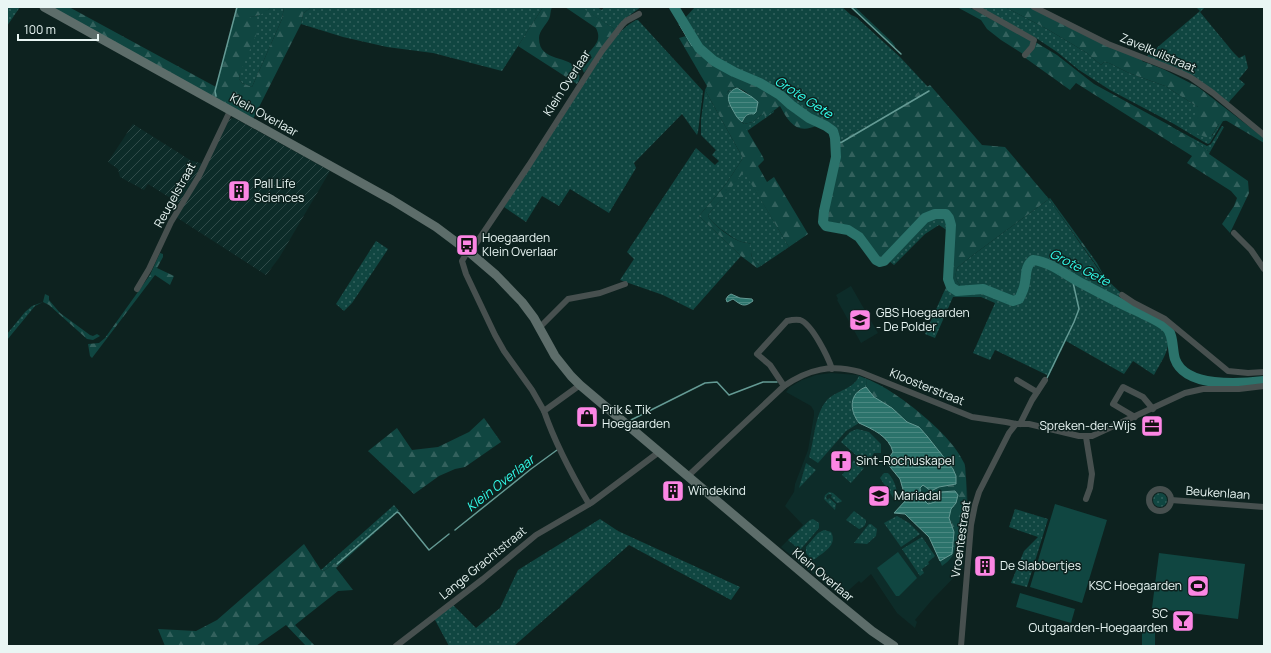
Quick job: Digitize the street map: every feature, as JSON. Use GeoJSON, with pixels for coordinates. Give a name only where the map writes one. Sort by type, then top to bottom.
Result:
{"type":"FeatureCollection","features":[{"type":"Feature","properties":{"kind":"main road","name":"Klein Overlaar"},"geometry":{"type":"LineString","coordinates":[[44,7],[415,213],[468,251],[496,275],[522,302],[555,356],[580,385],[872,631],[894,646]]}},
{"type":"Feature","properties":{"kind":"street"},"geometry":{"type":"LineString","coordinates":[[975,7],[1034,40],[1032,47],[1025,55]]}},
{"type":"Feature","properties":{"kind":"street","name":"Zavelkuilstraat"},"geometry":{"type":"LineString","coordinates":[[1034,7],[1101,41],[1190,77],[1213,93],[1264,134]]}},
{"type":"Feature","properties":{"kind":"street","name":"Klein Overlaar"},"geometry":{"type":"LineString","coordinates":[[468,251],[473,248],[525,171],[602,51],[622,25],[639,14]]}},
{"type":"Feature","properties":{"kind":"street","name":"Reugelstraat"},"geometry":{"type":"LineString","coordinates":[[137,289],[149,269],[171,222],[199,176],[230,111]]}},
{"type":"Feature","properties":{"kind":"street"},"geometry":{"type":"LineString","coordinates":[[1234,233],[1251,250],[1264,269]]}},
{"type":"Feature","properties":{"kind":"street"},"geometry":{"type":"LineString","coordinates":[[468,251],[464,257],[462,265],[487,318],[504,351],[532,390],[544,411],[548,423],[589,504]]}},
{"type":"Feature","properties":{"kind":"street"},"geometry":{"type":"LineString","coordinates":[[539,328],[568,299],[600,293],[625,284]]}},
{"type":"Feature","properties":{"kind":"street"},"geometry":{"type":"LineString","coordinates":[[1122,295],[1134,304],[1165,319],[1228,371],[1248,373],[1264,372]]}},
{"type":"Feature","properties":{"kind":"street"},"geometry":{"type":"LineString","coordinates":[[784,386],[770,365],[757,354],[787,321],[800,320],[810,328],[832,368]]}},
{"type":"Feature","properties":{"kind":"street","name":"Kloosterstraat"},"geometry":{"type":"LineString","coordinates":[[688,476],[784,386],[797,377],[808,372],[832,368],[860,372],[972,417],[1018,424]]}},
{"type":"Feature","properties":{"kind":"street"},"geometry":{"type":"LineString","coordinates":[[1017,380],[1037,392]]}},
{"type":"Feature","properties":{"kind":"street","name":"Vroentestraat"},"geometry":{"type":"LineString","coordinates":[[961,646],[971,525],[979,492],[1006,439],[1018,424],[1045,380]]}},
{"type":"Feature","properties":{"kind":"street"},"geometry":{"type":"LineString","coordinates":[[544,411],[580,385]]}},
{"type":"Feature","properties":{"kind":"street"},"geometry":{"type":"LineString","coordinates":[[1018,424],[1029,424],[1086,437],[1092,436],[1196,390],[1239,389],[1264,386]]}},
{"type":"Feature","properties":{"kind":"street"},"geometry":{"type":"LineString","coordinates":[[1135,417],[1113,404],[1123,387],[1143,397],[1153,409]]}},
{"type":"Feature","properties":{"kind":"street"},"geometry":{"type":"LineString","coordinates":[[1086,437],[1092,474],[1090,488],[1086,499]]}},
{"type":"Feature","properties":{"kind":"street","name":"Lange Grachtstraat"},"geometry":{"type":"LineString","coordinates":[[396,646],[483,579],[536,535],[589,504],[659,452]]}},
{"type":"Feature","properties":{"kind":"street","name":"Beukenlaan"},"geometry":{"type":"LineString","coordinates":[[1171,500],[1264,507]]}},
{"type":"Feature","properties":{"kind":"shaded area"},"geometry":{"type":"Polygon","coordinates":[[[684,19],[698,43],[692,46],[679,24],[684,19]]]}},
{"type":"Feature","properties":{"kind":"shaded area"},"geometry":{"type":"Polygon","coordinates":[[[737,88],[758,102],[756,112],[754,114],[746,115],[742,122],[738,119],[730,105],[728,98],[730,92],[737,88]]]}},
{"type":"Feature","properties":{"kind":"shaded area"},"geometry":{"type":"Polygon","coordinates":[[[234,118],[330,171],[279,258],[266,275],[176,217],[228,122],[230,119],[234,118]]]}},
{"type":"Feature","properties":{"kind":"shaded area"},"geometry":{"type":"Polygon","coordinates":[[[133,124],[190,160],[203,164],[180,204],[148,184],[144,190],[120,177],[118,169],[108,162],[133,124]]]}},
{"type":"Feature","properties":{"kind":"shaded area","name":"GBS Hoegaarden - De Polder"},"geometry":{"type":"Polygon","coordinates":[[[851,286],[878,333],[861,343],[837,300],[836,295],[851,286]]]}},
{"type":"Feature","properties":{"kind":"shaded area"},"geometry":{"type":"Polygon","coordinates":[[[731,294],[740,298],[752,299],[753,301],[745,305],[740,304],[733,299],[727,302],[726,299],[731,294]]]}},
{"type":"Feature","properties":{"kind":"shaded area","name":"Mariadal"},"geometry":{"type":"Polygon","coordinates":[[[831,373],[858,375],[886,388],[926,419],[944,436],[954,446],[965,464],[968,500],[963,568],[915,620],[917,622],[915,628],[897,613],[871,574],[861,583],[859,581],[841,597],[781,547],[803,525],[785,506],[794,492],[795,484],[808,450],[814,415],[814,411],[811,406],[786,392],[790,387],[802,380],[816,375],[831,373]]]}},
{"type":"Feature","properties":{"kind":"shaded area"},"geometry":{"type":"Polygon","coordinates":[[[866,387],[874,397],[892,408],[907,422],[919,427],[953,469],[956,476],[956,484],[939,487],[931,491],[923,485],[920,488],[921,497],[928,504],[935,502],[934,494],[940,492],[955,491],[958,495],[956,503],[951,509],[949,518],[954,532],[952,554],[940,561],[929,537],[905,514],[894,513],[906,500],[900,479],[886,462],[893,452],[891,446],[884,437],[859,423],[853,413],[852,402],[856,393],[866,387]]]}},
{"type":"Feature","properties":{"kind":"green space"},"geometry":{"type":"Polygon","coordinates":[[[7,7],[20,7],[7,26],[7,7]]]}},
{"type":"Feature","properties":{"kind":"green space"},"geometry":{"type":"Polygon","coordinates":[[[52,7],[69,7],[216,87],[237,7],[270,7],[266,12],[258,16],[249,17],[256,20],[257,33],[240,73],[239,79],[242,83],[252,87],[282,19],[284,7],[311,7],[303,14],[301,24],[253,119],[52,7]]]}},
{"type":"Feature","properties":{"kind":"green space"},"geometry":{"type":"Polygon","coordinates":[[[270,7],[284,7],[282,19],[252,87],[242,83],[239,79],[248,17],[257,16],[270,7]]]}},
{"type":"Feature","properties":{"kind":"green space"},"geometry":{"type":"Polygon","coordinates":[[[311,7],[543,7],[502,71],[433,53],[387,47],[343,37],[301,24],[303,14],[311,7]]]}},
{"type":"Feature","properties":{"kind":"green space"},"geometry":{"type":"Polygon","coordinates":[[[543,7],[552,7],[549,19],[539,35],[540,46],[544,52],[549,55],[569,62],[574,66],[579,76],[579,81],[577,84],[518,46],[543,7]]]}},
{"type":"Feature","properties":{"kind":"green space"},"geometry":{"type":"Polygon","coordinates":[[[565,7],[581,7],[616,30],[584,73],[581,66],[582,64],[585,66],[592,57],[588,54],[597,42],[598,32],[596,28],[565,7]]]}},
{"type":"Feature","properties":{"kind":"green space"},"geometry":{"type":"Polygon","coordinates":[[[580,7],[597,7],[602,10],[604,7],[641,7],[626,18],[616,30],[580,7]]]}},
{"type":"Feature","properties":{"kind":"green space"},"geometry":{"type":"Polygon","coordinates":[[[695,7],[842,7],[851,15],[856,17],[900,57],[928,87],[839,142],[835,131],[828,124],[801,111],[775,88],[737,71],[711,56],[698,43],[684,19],[695,7]]]}},
{"type":"Feature","properties":{"kind":"green space"},"geometry":{"type":"Polygon","coordinates":[[[850,7],[855,7],[892,42],[895,48],[850,7]]]}},
{"type":"Feature","properties":{"kind":"green space"},"geometry":{"type":"Polygon","coordinates":[[[957,7],[969,7],[1030,40],[1032,43],[1023,54],[987,29],[981,20],[957,7]]]}},
{"type":"Feature","properties":{"kind":"green space"},"geometry":{"type":"Polygon","coordinates":[[[978,7],[1005,7],[1047,29],[1087,53],[1101,65],[1104,62],[1109,63],[1129,73],[1165,86],[1198,107],[1212,136],[1220,122],[1223,121],[1208,144],[1110,90],[1079,70],[1057,52],[1036,38],[978,7]]]}},
{"type":"Feature","properties":{"kind":"green space"},"geometry":{"type":"Polygon","coordinates":[[[1005,7],[1031,7],[1198,87],[1264,138],[1264,143],[1227,121],[1220,123],[1210,137],[1199,135],[1189,128],[1198,107],[1165,86],[1129,73],[1109,63],[1104,62],[1101,65],[1087,53],[1047,29],[1005,7]]]}},
{"type":"Feature","properties":{"kind":"green space"},"geometry":{"type":"Polygon","coordinates":[[[1196,7],[1205,7],[1200,12],[1239,58],[1245,55],[1248,68],[1239,79],[1245,84],[1228,103],[1203,83],[1146,57],[1200,11],[1196,7]]]}},
{"type":"Feature","properties":{"kind":"green space"},"geometry":{"type":"Polygon","coordinates":[[[638,20],[703,91],[697,135],[682,114],[634,163],[636,168],[609,213],[570,189],[559,206],[542,196],[526,222],[504,207],[556,124],[604,52],[621,31],[638,20]]]}},
{"type":"Feature","properties":{"kind":"green space"},"geometry":{"type":"Polygon","coordinates":[[[686,36],[700,55],[734,76],[776,95],[794,113],[818,125],[804,129],[794,126],[780,106],[765,117],[764,114],[762,114],[753,122],[744,124],[742,122],[744,118],[749,114],[756,112],[757,105],[742,89],[734,87],[728,91],[726,96],[729,106],[747,130],[763,157],[764,160],[758,166],[767,182],[774,177],[808,234],[789,247],[744,172],[708,215],[716,226],[726,233],[739,241],[751,244],[752,257],[761,266],[757,268],[741,256],[699,216],[726,184],[743,158],[705,90],[707,86],[679,38],[686,36]]]}},
{"type":"Feature","properties":{"kind":"green space"},"geometry":{"type":"Polygon","coordinates":[[[1035,43],[1057,55],[1094,84],[1169,125],[1210,152],[1209,154],[1248,181],[1249,193],[1230,233],[1222,224],[1234,206],[1237,198],[1231,191],[1187,163],[1192,156],[1076,83],[1070,90],[1024,57],[1035,43]]]}},
{"type":"Feature","properties":{"kind":"green space"},"geometry":{"type":"Polygon","coordinates":[[[930,85],[982,145],[1005,147],[1049,199],[957,268],[956,277],[960,285],[958,288],[953,285],[951,279],[955,226],[950,216],[943,211],[939,210],[930,212],[925,215],[885,257],[878,256],[861,233],[850,228],[826,222],[836,172],[839,142],[930,85]]]}},
{"type":"Feature","properties":{"kind":"green space"},"geometry":{"type":"Polygon","coordinates":[[[734,87],[737,88],[734,89],[740,121],[744,124],[753,122],[762,114],[765,116],[774,112],[747,131],[730,110],[726,100],[727,93],[734,87]]]}},
{"type":"Feature","properties":{"kind":"green space"},"geometry":{"type":"Polygon","coordinates":[[[705,90],[743,158],[726,184],[699,216],[741,256],[693,310],[663,295],[620,280],[634,259],[627,252],[696,148],[715,165],[719,161],[712,155],[716,150],[701,135],[701,120],[705,90]]]}},
{"type":"Feature","properties":{"kind":"green space"},"geometry":{"type":"Polygon","coordinates":[[[1168,125],[1207,146],[1211,144],[1222,126],[1224,127],[1210,152],[1168,125]]]}},
{"type":"Feature","properties":{"kind":"green space"},"geometry":{"type":"Polygon","coordinates":[[[744,171],[789,247],[761,266],[752,257],[751,244],[740,242],[731,236],[716,225],[708,215],[744,171]]]}},
{"type":"Feature","properties":{"kind":"green space"},"geometry":{"type":"Polygon","coordinates":[[[1050,198],[1097,263],[1104,276],[1049,199],[1050,198]]]}},
{"type":"Feature","properties":{"kind":"green space"},"geometry":{"type":"Polygon","coordinates":[[[1049,199],[1103,276],[1121,293],[1117,299],[1087,285],[1047,261],[1035,258],[1026,263],[1022,285],[1018,295],[1015,298],[1010,299],[983,287],[958,288],[960,285],[956,277],[957,268],[1049,199]]]}},
{"type":"Feature","properties":{"kind":"green space"},"geometry":{"type":"Polygon","coordinates":[[[939,215],[946,221],[948,231],[939,225],[925,234],[894,265],[889,261],[925,223],[931,218],[939,215]]]}},
{"type":"Feature","properties":{"kind":"green space"},"geometry":{"type":"Polygon","coordinates":[[[376,241],[388,249],[352,303],[344,311],[336,304],[376,241]]]}},
{"type":"Feature","properties":{"kind":"green space"},"geometry":{"type":"Polygon","coordinates":[[[160,253],[163,254],[163,257],[157,268],[174,276],[170,285],[155,275],[92,358],[90,356],[88,344],[99,343],[105,338],[150,275],[160,253]]]}},
{"type":"Feature","properties":{"kind":"green space"},"geometry":{"type":"Polygon","coordinates":[[[1033,264],[1039,264],[1163,328],[1167,334],[1168,346],[1154,375],[1133,361],[1124,374],[1066,341],[1049,376],[995,350],[990,360],[973,353],[995,303],[981,297],[953,297],[935,338],[925,334],[947,285],[955,294],[979,291],[1012,304],[1020,302],[1027,289],[1030,266],[1033,264]]]}},
{"type":"Feature","properties":{"kind":"green space"},"geometry":{"type":"Polygon","coordinates":[[[45,294],[49,296],[49,300],[60,313],[90,335],[93,336],[97,334],[100,336],[93,340],[87,339],[49,305],[43,302],[45,294]]]}},
{"type":"Feature","properties":{"kind":"green space"},"geometry":{"type":"Polygon","coordinates":[[[43,302],[35,306],[7,340],[7,334],[25,312],[32,306],[43,302]]]}},
{"type":"Feature","properties":{"kind":"green space"},"geometry":{"type":"Polygon","coordinates":[[[859,376],[867,379],[866,387],[858,390],[856,419],[859,423],[846,431],[818,463],[809,457],[815,427],[823,406],[827,400],[835,394],[853,384],[859,376]]]}},
{"type":"Feature","properties":{"kind":"green space"},"geometry":{"type":"Polygon","coordinates":[[[867,379],[907,403],[935,426],[957,451],[964,463],[967,500],[965,536],[956,542],[955,550],[952,556],[949,561],[942,566],[940,561],[952,553],[952,523],[949,518],[951,509],[956,503],[955,491],[940,492],[935,502],[928,504],[921,498],[920,488],[923,485],[932,491],[939,487],[956,484],[956,476],[953,469],[919,427],[907,422],[892,408],[874,397],[866,387],[867,379]]]}},
{"type":"Feature","properties":{"kind":"green space"},"geometry":{"type":"Polygon","coordinates":[[[484,418],[501,442],[465,467],[455,469],[439,476],[414,494],[368,451],[397,428],[412,450],[438,447],[469,432],[484,418]]]}},
{"type":"Feature","properties":{"kind":"green space"},"geometry":{"type":"Polygon","coordinates":[[[857,429],[869,432],[881,444],[881,453],[874,453],[865,466],[858,463],[856,459],[857,456],[841,442],[850,432],[857,429]]]}},
{"type":"Feature","properties":{"kind":"green space"},"geometry":{"type":"Polygon","coordinates":[[[854,460],[857,465],[864,468],[851,483],[842,475],[854,460]]]}},
{"type":"Feature","properties":{"kind":"green space"},"geometry":{"type":"Polygon","coordinates":[[[806,463],[816,470],[799,488],[806,463]]]}},
{"type":"Feature","properties":{"kind":"green space"},"geometry":{"type":"Polygon","coordinates":[[[884,473],[888,473],[894,483],[897,491],[896,502],[880,478],[884,473]]]}},
{"type":"Feature","properties":{"kind":"green space"},"geometry":{"type":"Polygon","coordinates":[[[829,492],[833,493],[842,501],[837,503],[831,497],[832,495],[827,495],[826,498],[828,500],[829,498],[836,504],[835,510],[824,499],[825,495],[829,492]]]}},
{"type":"Feature","properties":{"kind":"green space"},"geometry":{"type":"Polygon","coordinates":[[[1160,493],[1165,495],[1167,500],[1165,505],[1160,507],[1155,505],[1153,500],[1155,495],[1160,493]]]}},
{"type":"Feature","properties":{"kind":"green space"},"geometry":{"type":"Polygon","coordinates":[[[1055,504],[1107,520],[1082,603],[1030,587],[1055,504]]]}},
{"type":"Feature","properties":{"kind":"green space"},"geometry":{"type":"Polygon","coordinates":[[[394,505],[399,511],[338,566],[334,563],[324,571],[321,570],[394,505]]]}},
{"type":"Feature","properties":{"kind":"green space"},"geometry":{"type":"Polygon","coordinates":[[[1015,509],[1048,519],[1027,587],[1011,583],[1024,551],[1038,537],[1009,527],[1015,509]]]}},
{"type":"Feature","properties":{"kind":"green space"},"geometry":{"type":"Polygon","coordinates":[[[854,511],[866,520],[864,526],[859,529],[846,520],[854,511]]]}},
{"type":"Feature","properties":{"kind":"green space"},"geometry":{"type":"Polygon","coordinates":[[[897,516],[909,523],[920,534],[901,547],[884,523],[897,516]]]}},
{"type":"Feature","properties":{"kind":"green space"},"geometry":{"type":"Polygon","coordinates":[[[600,519],[618,531],[740,587],[731,600],[629,545],[514,646],[449,646],[434,618],[452,604],[476,628],[500,608],[518,570],[600,519]]]}},
{"type":"Feature","properties":{"kind":"green space"},"geometry":{"type":"Polygon","coordinates":[[[813,519],[819,523],[819,528],[800,550],[788,540],[813,519]]]}},
{"type":"Feature","properties":{"kind":"green space"},"geometry":{"type":"Polygon","coordinates":[[[869,524],[877,529],[876,536],[867,544],[854,543],[869,524]]]}},
{"type":"Feature","properties":{"kind":"green space"},"geometry":{"type":"Polygon","coordinates":[[[824,530],[831,532],[833,541],[826,551],[812,560],[806,553],[806,547],[818,533],[824,530]]]}},
{"type":"Feature","properties":{"kind":"green space"},"geometry":{"type":"Polygon","coordinates":[[[922,537],[935,556],[928,562],[929,564],[922,569],[924,573],[920,576],[902,549],[922,537]]]}},
{"type":"Feature","properties":{"kind":"green space"},"geometry":{"type":"Polygon","coordinates":[[[304,544],[321,570],[324,571],[334,563],[338,566],[336,568],[353,590],[338,591],[295,625],[315,646],[306,646],[286,625],[256,646],[165,646],[158,629],[196,631],[217,620],[304,544]]]}},
{"type":"Feature","properties":{"kind":"green space"},"geometry":{"type":"Polygon","coordinates":[[[898,552],[917,578],[899,596],[896,596],[877,568],[898,552]]]}},
{"type":"Feature","properties":{"kind":"green space","name":"KSC Hoegaarden"},"geometry":{"type":"Polygon","coordinates":[[[1159,553],[1245,564],[1238,619],[1152,608],[1159,553]]]}},
{"type":"Feature","properties":{"kind":"green space"},"geometry":{"type":"Polygon","coordinates":[[[798,556],[805,557],[813,566],[809,570],[796,559],[798,556]]]}},
{"type":"Feature","properties":{"kind":"green space"},"geometry":{"type":"Polygon","coordinates":[[[1020,593],[1075,609],[1071,623],[1016,607],[1020,593]]]}},
{"type":"Feature","properties":{"kind":"green space"},"geometry":{"type":"Polygon","coordinates":[[[1155,627],[1155,646],[1142,646],[1142,628],[1155,627]]]}},
{"type":"Feature","properties":{"kind":"waterway"},"geometry":{"type":"LineString","coordinates":[[216,96],[215,91],[237,7]]}},
{"type":"Feature","properties":{"kind":"waterway","name":"Grote Gete"},"geometry":{"type":"LineString","coordinates":[[674,7],[699,48],[714,61],[734,72],[760,83],[780,95],[809,118],[833,131],[836,157],[823,222],[826,226],[848,230],[859,237],[876,260],[880,262],[884,261],[925,218],[935,214],[946,214],[951,225],[948,279],[951,287],[957,291],[983,289],[1013,301],[1019,299],[1023,292],[1028,266],[1033,260],[1040,261],[1117,302],[1156,320],[1166,327],[1172,338],[1175,359],[1181,368],[1190,375],[1214,382],[1241,383],[1264,381]]}},
{"type":"Feature","properties":{"kind":"waterway"},"geometry":{"type":"LineString","coordinates":[[851,7],[901,54]]}},
{"type":"Feature","properties":{"kind":"waterway"},"geometry":{"type":"LineString","coordinates":[[835,144],[842,142],[929,91]]}},
{"type":"Feature","properties":{"kind":"waterway"},"geometry":{"type":"LineString","coordinates":[[1047,378],[1079,309],[1072,278]]}},
{"type":"Feature","properties":{"kind":"waterway","name":"Klein Overlaar"},"geometry":{"type":"LineString","coordinates":[[631,420],[705,383],[717,382],[729,395],[763,382],[777,382]]}},
{"type":"Feature","properties":{"kind":"waterway","name":"Klein Overlaar"},"geometry":{"type":"LineString","coordinates":[[455,530],[557,450]]}},
{"type":"Feature","properties":{"kind":"waterway"},"geometry":{"type":"LineString","coordinates":[[337,564],[397,512],[429,550],[449,534]]}},
{"type":"Feature","properties":{"kind":"place","name":"Pall Life Sciences"},"geometry":{"type":"Point","coordinates":[239,191]}},
{"type":"Feature","properties":{"kind":"place","name":"Hoegaarden Klein Overlaar"},"geometry":{"type":"Point","coordinates":[467,245]}},
{"type":"Feature","properties":{"kind":"place","name":"GBS Hoegaarden - De Polder"},"geometry":{"type":"Point","coordinates":[860,320]}},
{"type":"Feature","properties":{"kind":"place","name":"Prik & Tik Hoegaarden"},"geometry":{"type":"Point","coordinates":[587,417]}},
{"type":"Feature","properties":{"kind":"place","name":"Spreken-der-Wijs"},"geometry":{"type":"Point","coordinates":[1152,426]}},
{"type":"Feature","properties":{"kind":"place","name":"Sint-Rochuskapel"},"geometry":{"type":"Point","coordinates":[841,461]}},
{"type":"Feature","properties":{"kind":"place","name":"Windekind"},"geometry":{"type":"Point","coordinates":[673,491]}},
{"type":"Feature","properties":{"kind":"place","name":"Mariadal"},"geometry":{"type":"Point","coordinates":[879,496]}},
{"type":"Feature","properties":{"kind":"place","name":"De Slabbertjes"},"geometry":{"type":"Point","coordinates":[985,566]}},
{"type":"Feature","properties":{"kind":"place","name":"KSC Hoegaarden"},"geometry":{"type":"Point","coordinates":[1198,586]}},
{"type":"Feature","properties":{"kind":"place","name":"SC Outgaarden-Hoegaarden"},"geometry":{"type":"Point","coordinates":[1183,621]}}]}
